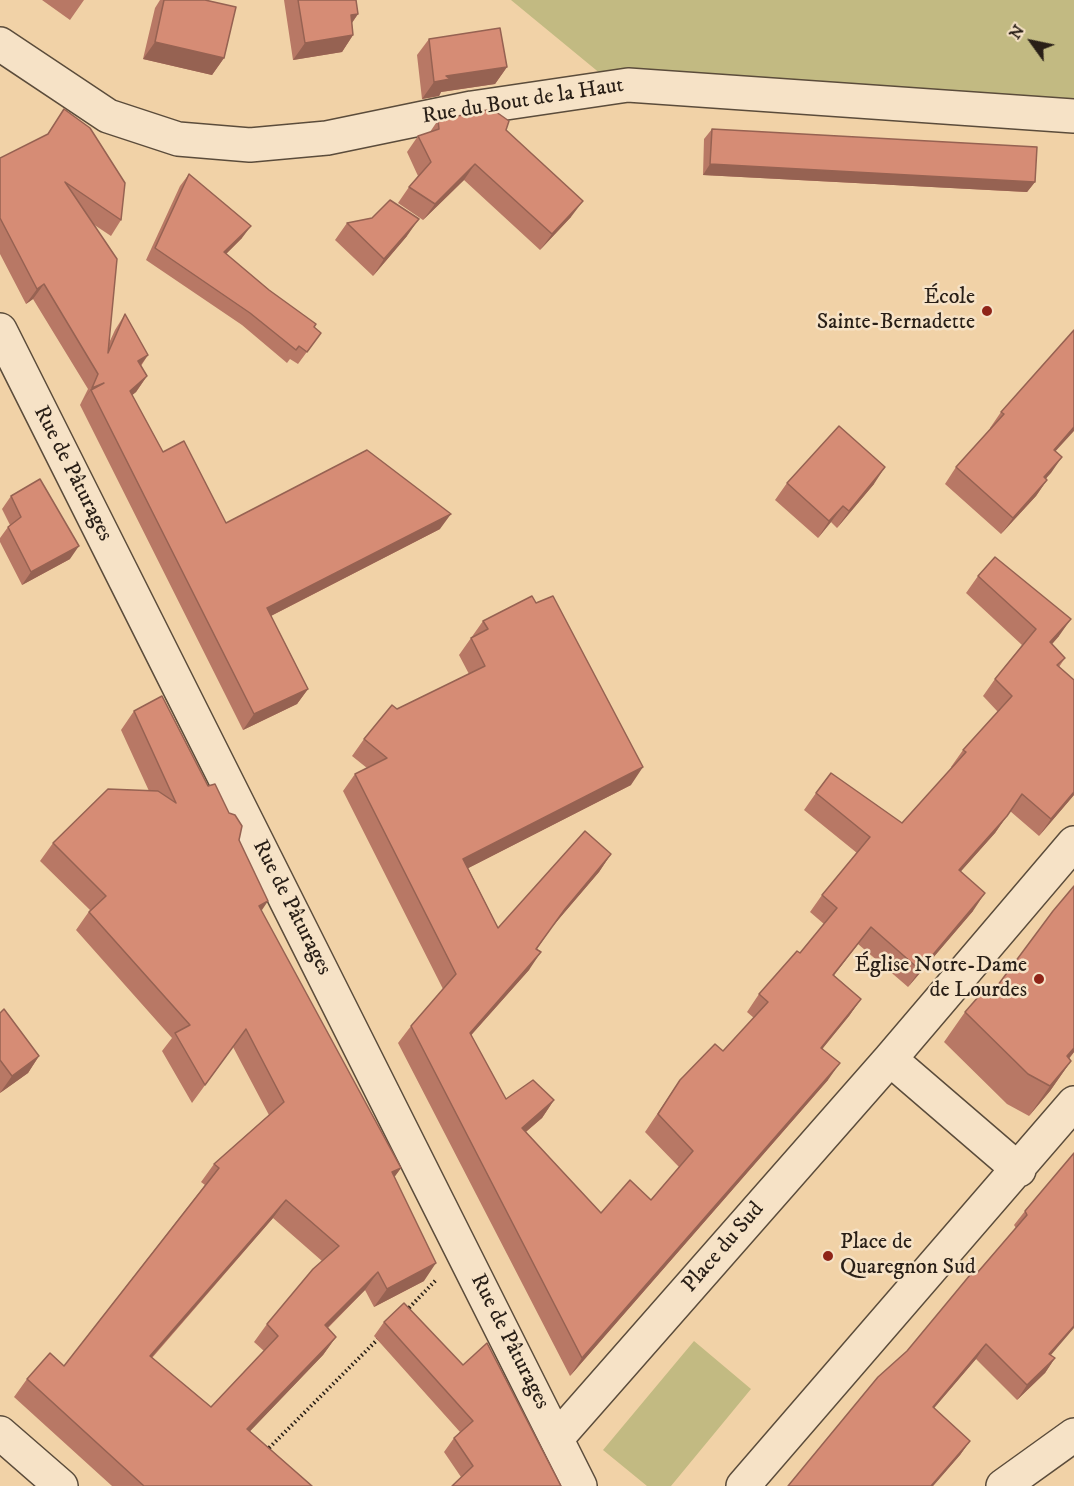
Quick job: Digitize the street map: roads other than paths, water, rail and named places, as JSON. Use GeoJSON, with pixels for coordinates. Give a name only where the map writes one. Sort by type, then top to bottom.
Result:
{"type":"FeatureCollection","features":[{"type":"Feature","properties":{"kind":"street","name":"Rue du Bout de la Haut"},"geometry":{"type":"LineString","coordinates":[[0,44],[108,116],[178,140],[250,146],[327,138],[472,108],[628,85],[1074,116]]}},
{"type":"Feature","properties":{"kind":"street","name":"Rue de Pâturages"},"geometry":{"type":"LineString","coordinates":[[0,330],[580,1486]]}},
{"type":"Feature","properties":{"kind":"street","name":"Place du Sud"},"geometry":{"type":"LineString","coordinates":[[557,1438],[890,1059],[1074,843]]}},
{"type":"Feature","properties":{"kind":"street"},"geometry":{"type":"LineString","coordinates":[[890,1059],[1018,1170]]}},
{"type":"Feature","properties":{"kind":"street"},"geometry":{"type":"LineString","coordinates":[[743,1486],[1074,1103]]}},
{"type":"Feature","properties":{"kind":"street"},"geometry":{"type":"LineString","coordinates":[[0,1433],[61,1486]]}},
{"type":"Feature","properties":{"kind":"street"},"geometry":{"type":"LineString","coordinates":[[1004,1486],[1074,1435]]}},
{"type":"Feature","properties":{"kind":"place","name":"École Sainte-Bernadette"},"geometry":{"type":"Point","coordinates":[987,311]}},
{"type":"Feature","properties":{"kind":"place","name":"Église Notre-Dame de Lourdes"},"geometry":{"type":"Point","coordinates":[1039,979]}},
{"type":"Feature","properties":{"kind":"place","name":"Place de Quaregnon Sud"},"geometry":{"type":"Point","coordinates":[828,1256]}}]}
